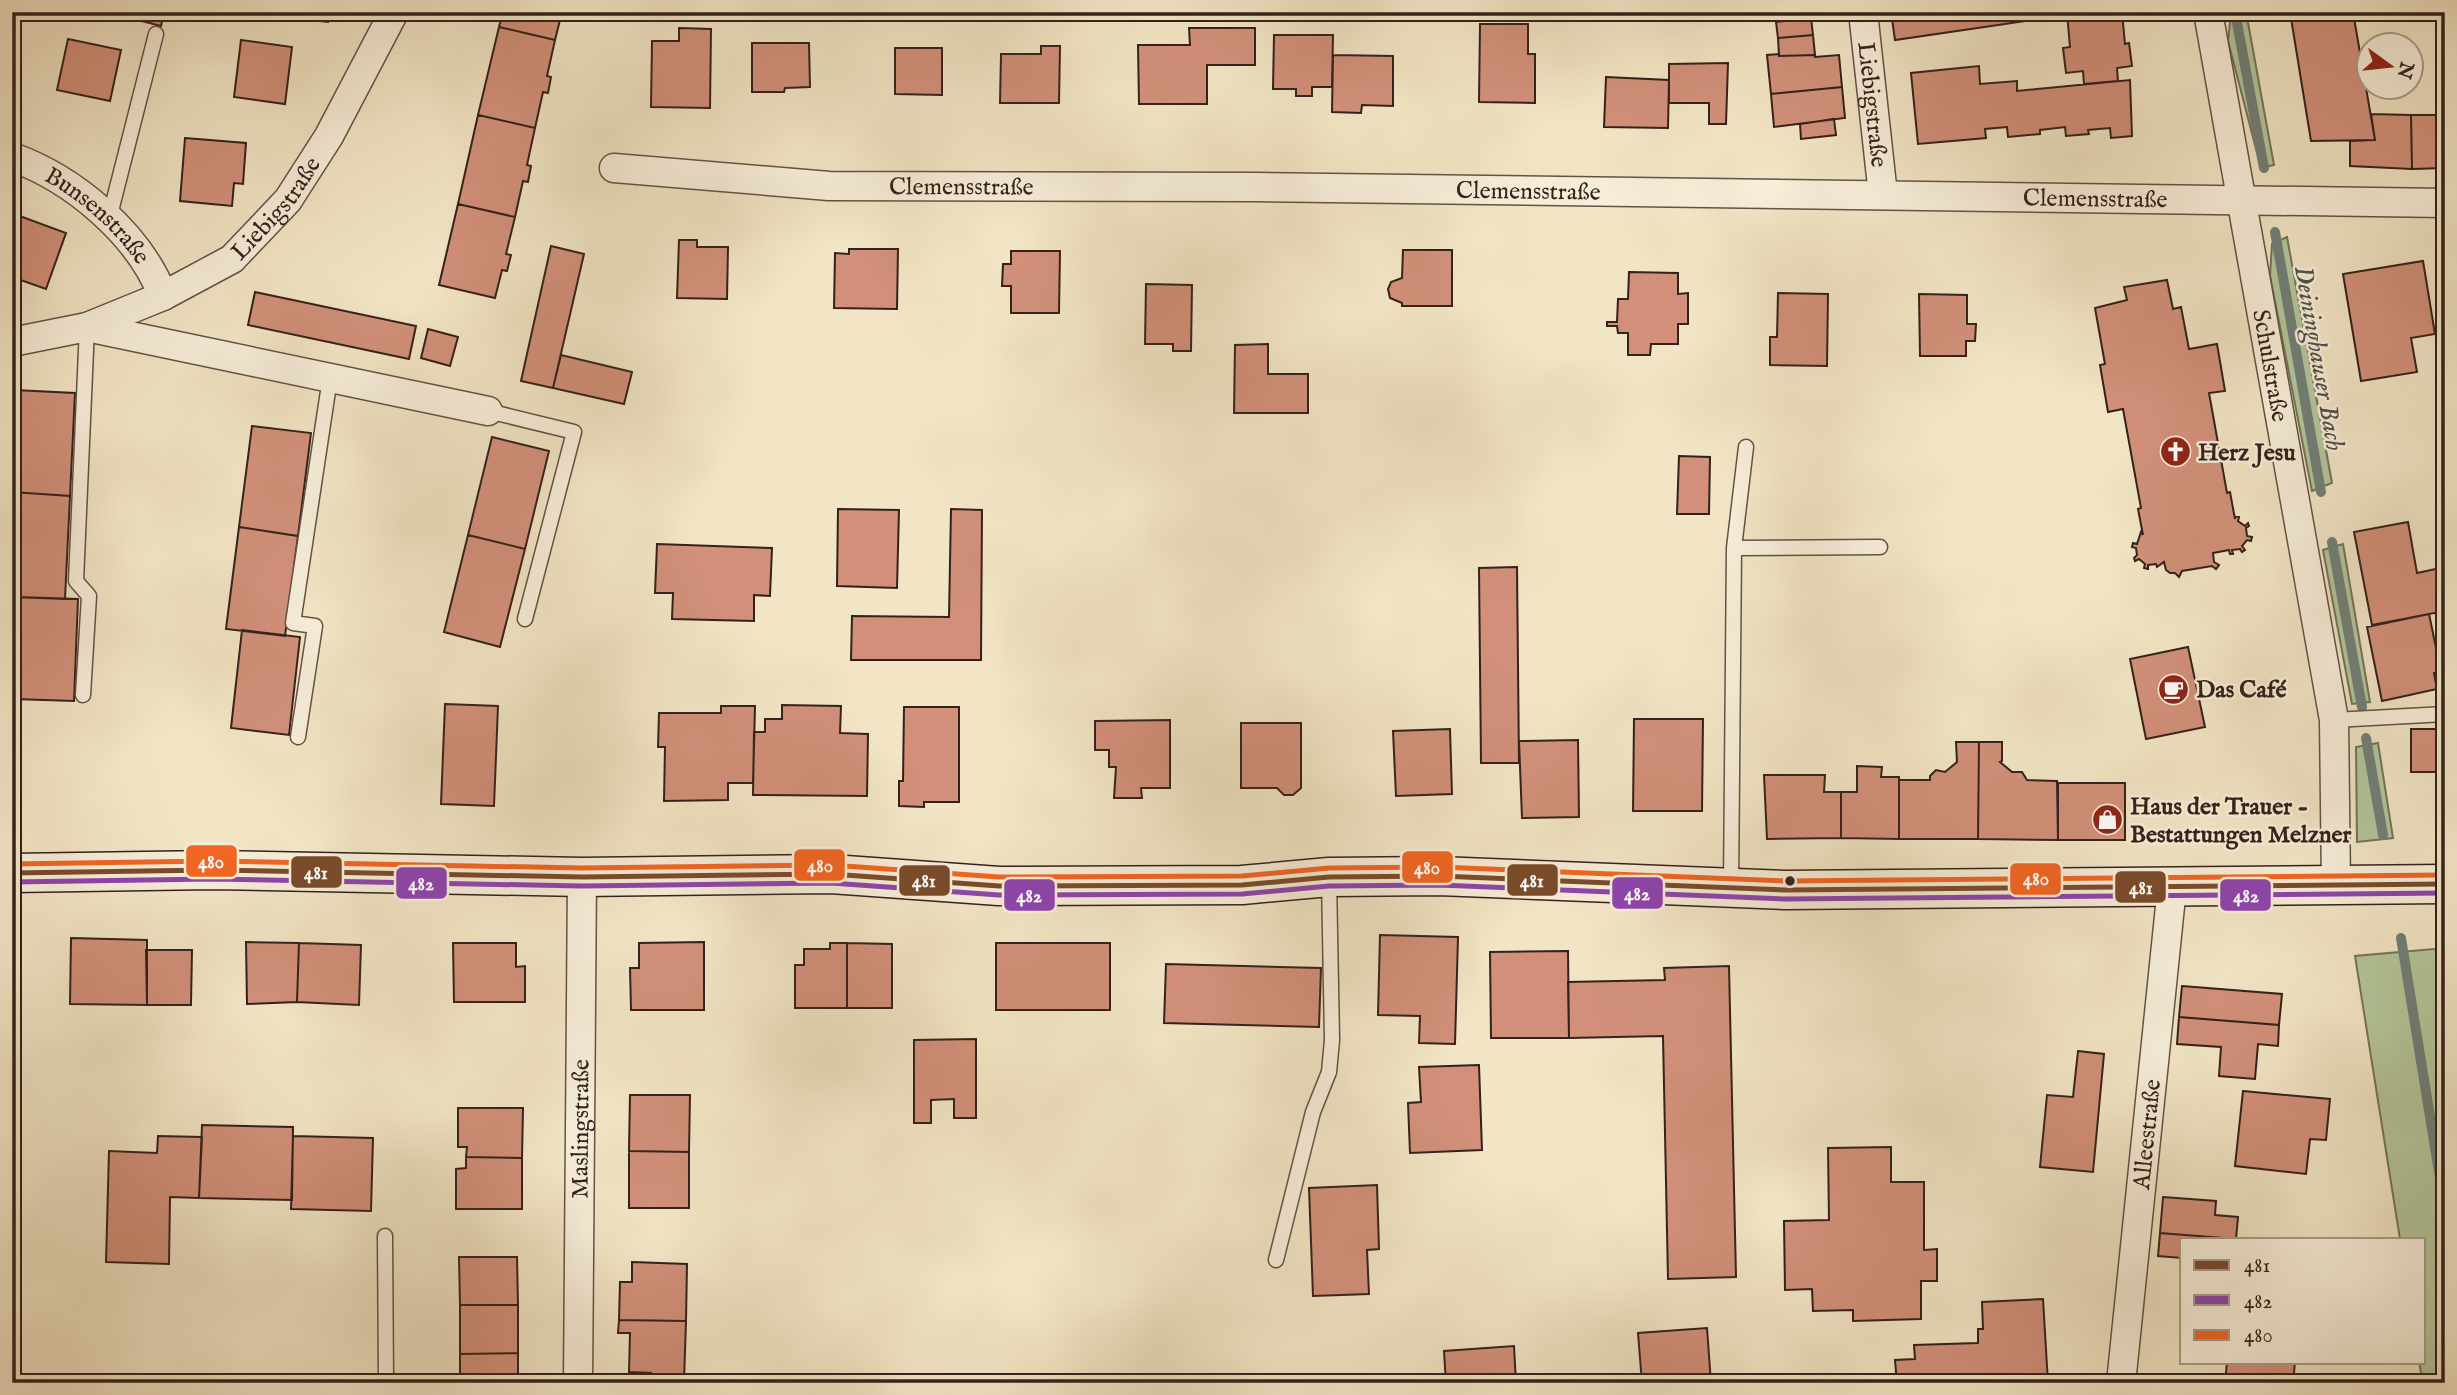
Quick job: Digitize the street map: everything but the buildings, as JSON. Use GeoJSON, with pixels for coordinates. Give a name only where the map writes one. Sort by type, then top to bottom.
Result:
{"type":"FeatureCollection","features":[{"type":"Feature","properties":{"kind":"main road"},"geometry":{"type":"LineString","coordinates":[[12,873],[212,870],[582,877],[831,874],[999,886],[1242,885],[1329,877],[1439,876],[1784,890],[2445,884]]}},
{"type":"Feature","properties":{"kind":"street","name":"Liebigstraße"},"geometry":{"type":"LineString","coordinates":[[12,342],[87,327],[163,296],[232,259],[288,200],[329,136],[394,12]]}},
{"type":"Feature","properties":{"kind":"street","name":"Liebigstraße"},"geometry":{"type":"LineString","coordinates":[[1864,12],[1883,195]]}},
{"type":"Feature","properties":{"kind":"street","name":"Schulstraße"},"geometry":{"type":"LineString","coordinates":[[2208,12],[2334,720],[2336,886]]}},
{"type":"Feature","properties":{"kind":"street","name":"Bunsenstraße"},"geometry":{"type":"LineString","coordinates":[[12,157],[28,163],[78,193],[109,219],[153,272],[163,296]]}},
{"type":"Feature","properties":{"kind":"street","name":"Clemensstraße"},"geometry":{"type":"LineString","coordinates":[[614,169],[829,186],[1257,187],[2445,203]]}},
{"type":"Feature","properties":{"kind":"street","name":"Liebigstraße"},"geometry":{"type":"LineString","coordinates":[[87,327],[488,411]]}},
{"type":"Feature","properties":{"kind":"street","name":"Maslingstraße"},"geometry":{"type":"LineString","coordinates":[[578,1383],[582,877]]}},
{"type":"Feature","properties":{"kind":"street","name":"Alleestraße"},"geometry":{"type":"LineString","coordinates":[[2121,1383],[2172,887]]}},
{"type":"Feature","properties":{"kind":"lane"},"geometry":{"type":"LineString","coordinates":[[109,219],[156,34]]}},
{"type":"Feature","properties":{"kind":"lane"},"geometry":{"type":"LineString","coordinates":[[83,695],[89,596],[76,581],[87,327]]}},
{"type":"Feature","properties":{"kind":"lane"},"geometry":{"type":"LineString","coordinates":[[298,737],[315,626],[293,623],[330,378]]}},
{"type":"Feature","properties":{"kind":"lane"},"geometry":{"type":"LineString","coordinates":[[488,411],[574,432],[525,619]]}},
{"type":"Feature","properties":{"kind":"lane"},"geometry":{"type":"LineString","coordinates":[[1731,888],[1734,548],[1746,447]]}},
{"type":"Feature","properties":{"kind":"lane"},"geometry":{"type":"LineString","coordinates":[[1734,548],[1880,547]]}},
{"type":"Feature","properties":{"kind":"lane"},"geometry":{"type":"LineString","coordinates":[[2334,720],[2445,714]]}},
{"type":"Feature","properties":{"kind":"lane"},"geometry":{"type":"LineString","coordinates":[[1276,1260],[1313,1112],[1329,1072],[1332,1040],[1329,877]]}},
{"type":"Feature","properties":{"kind":"lane"},"geometry":{"type":"LineString","coordinates":[[385,1236],[386,1383]]}},
{"type":"Feature","properties":{"kind":"green space"},"geometry":{"type":"Polygon","coordinates":[[[2246,12],[2274,165],[2261,168],[2228,41],[2231,14],[2246,12]]]}},
{"type":"Feature","properties":{"kind":"green space"},"geometry":{"type":"Polygon","coordinates":[[[2287,237],[2332,483],[2312,491],[2270,276],[2272,244],[2287,237]]]}},
{"type":"Feature","properties":{"kind":"green space"},"geometry":{"type":"Polygon","coordinates":[[[2343,544],[2370,702],[2352,704],[2323,550],[2343,544]]]}},
{"type":"Feature","properties":{"kind":"green space"},"geometry":{"type":"Polygon","coordinates":[[[2378,743],[2393,838],[2357,842],[2356,747],[2378,743]]]}},
{"type":"Feature","properties":{"kind":"green space"},"geometry":{"type":"Polygon","coordinates":[[[2445,948],[2445,1383],[2423,1383],[2419,1364],[2426,1364],[2426,1238],[2400,1238],[2355,956],[2445,948]]]}},
{"type":"Feature","properties":{"kind":"waterway","name":"Deininghauser Bach"},"geometry":{"type":"LineString","coordinates":[[2235,12],[2264,168]]}},
{"type":"Feature","properties":{"kind":"waterway","name":"Deininghauser Bach"},"geometry":{"type":"LineString","coordinates":[[2275,232],[2321,492]]}},
{"type":"Feature","properties":{"kind":"waterway","name":"Deininghauser Bach"},"geometry":{"type":"LineString","coordinates":[[2332,542],[2362,707]]}},
{"type":"Feature","properties":{"kind":"waterway","name":"Deininghauser Bach"},"geometry":{"type":"LineString","coordinates":[[2366,738],[2383,835]]}},
{"type":"Feature","properties":{"kind":"waterway","name":"Deininghauser Bach"},"geometry":{"type":"LineString","coordinates":[[2401,938],[2445,1209]]}},
{"type":"Feature","properties":{"kind":"transit line","name":"480"},"geometry":{"type":"LineString","coordinates":[[12,864],[212,861],[582,868],[831,865],[999,877],[1242,876],[1329,868],[1439,867],[1785,881],[2445,875]]}},
{"type":"Feature","properties":{"kind":"transit line","name":"481"},"geometry":{"type":"LineString","coordinates":[[12,873],[212,870],[582,877],[831,874],[999,886],[1242,885],[1329,877],[1439,876],[1785,890],[2445,884]]}},
{"type":"Feature","properties":{"kind":"transit line","name":"482"},"geometry":{"type":"LineString","coordinates":[[12,882],[212,879],[582,886],[831,883],[999,895],[1242,894],[1329,886],[1439,885],[1785,899],[2445,893]]}},
{"type":"Feature","properties":{"kind":"place","name":"Herz Jesu"},"geometry":{"type":"Point","coordinates":[2175,452]}},
{"type":"Feature","properties":{"kind":"place","name":"Das Café"},"geometry":{"type":"Point","coordinates":[2173,689]}},
{"type":"Feature","properties":{"kind":"place","name":"Haus der Trauer - Bestattungen Melzner"},"geometry":{"type":"Point","coordinates":[2107,820]}}]}
